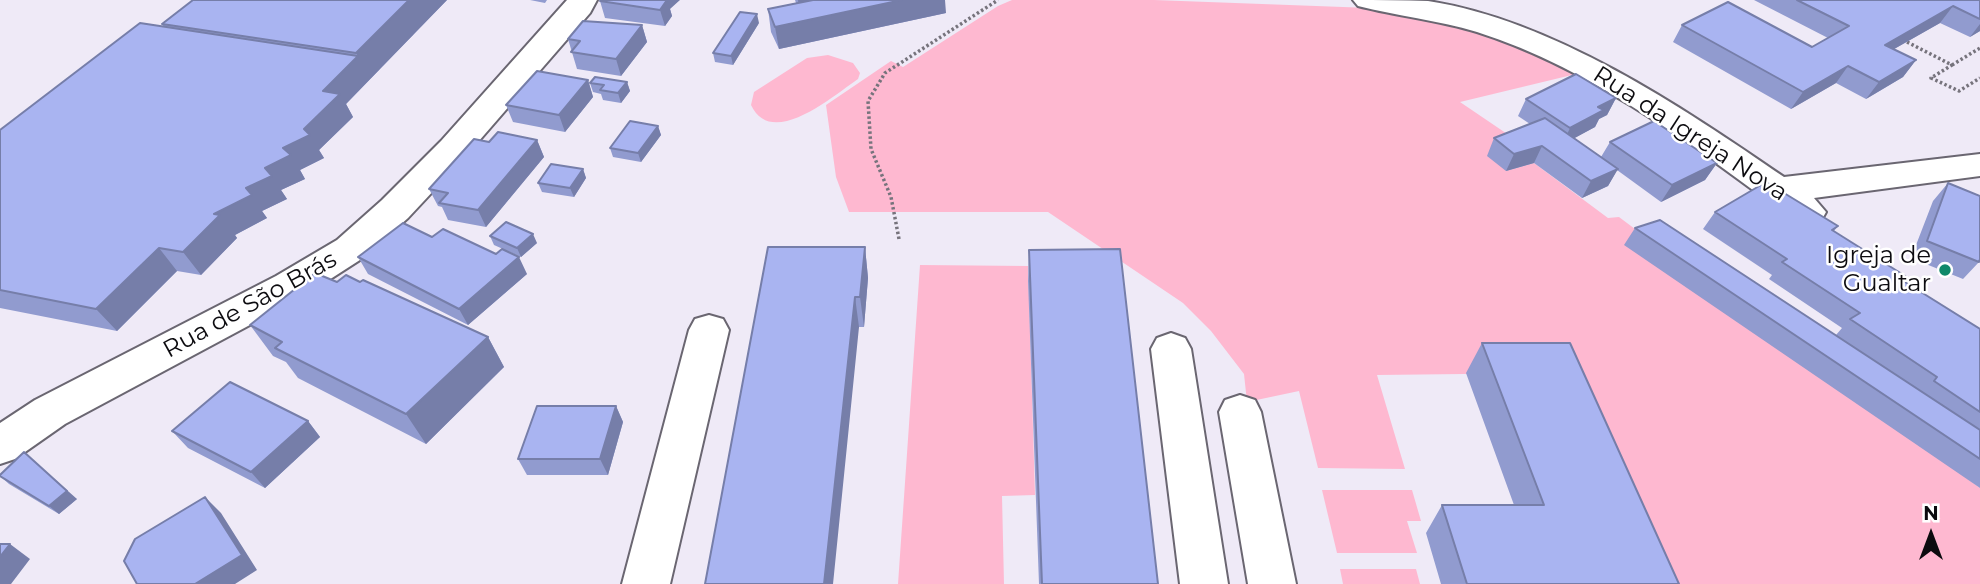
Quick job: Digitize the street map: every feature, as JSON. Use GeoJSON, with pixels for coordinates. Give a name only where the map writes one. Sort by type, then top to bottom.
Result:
{"type":"FeatureCollection","features":[{"type":"Feature","properties":{"kind":"street","name":"Rua de São Brás"},"geometry":{"type":"LineString","coordinates":[[0,446],[50,412],[290,286],[350,250],[395,209],[453,149],[571,18],[582,0]]}},
{"type":"Feature","properties":{"kind":"street","name":"Rua da Igreja Nova"},"geometry":{"type":"LineString","coordinates":[[1368,0],[1478,21],[1546,46],[1668,114],[1833,230]]}},
{"type":"Feature","properties":{"kind":"street"},"geometry":{"type":"LineString","coordinates":[[1777,190],[1878,180],[1980,165]]}},
{"type":"Feature","properties":{"kind":"street"},"geometry":{"type":"LineString","coordinates":[[646,584],[709,330]]}},
{"type":"Feature","properties":{"kind":"street"},"geometry":{"type":"LineString","coordinates":[[1171,349],[1204,584]]}},
{"type":"Feature","properties":{"kind":"street"},"geometry":{"type":"LineString","coordinates":[[1240,412],[1272,584]]}},
{"type":"Feature","properties":{"kind":"path"},"geometry":{"type":"LineString","coordinates":[[900,239],[891,197],[874,163],[867,101],[885,74],[998,0]]}},
{"type":"Feature","properties":{"kind":"path"},"geometry":{"type":"LineString","coordinates":[[1907,42],[1952,65]]}},
{"type":"Feature","properties":{"kind":"path"},"geometry":{"type":"LineString","coordinates":[[1980,48],[1931,78],[1959,92],[1980,78]]}},
{"type":"Feature","properties":{"kind":"shaded area"},"geometry":{"type":"Polygon","coordinates":[[[1012,0],[1154,0],[1370,8],[1407,13],[1512,42],[1576,74],[1460,102],[1519,142],[1506,171],[1534,163],[1608,218],[1619,217],[1980,488],[1980,584],[1642,584],[1551,373],[1377,375],[1405,469],[1318,468],[1299,391],[1247,402],[1244,374],[1211,331],[1183,303],[1048,212],[849,212],[836,177],[826,105],[891,61],[903,67],[998,6],[1012,0]]]}},
{"type":"Feature","properties":{"kind":"shaded area"},"geometry":{"type":"Polygon","coordinates":[[[828,55],[853,63],[860,73],[858,79],[819,106],[788,121],[773,122],[761,117],[751,105],[754,92],[807,58],[828,55]]]}},
{"type":"Feature","properties":{"kind":"shaded area"},"geometry":{"type":"Polygon","coordinates":[[[920,265],[1028,266],[1035,495],[1002,496],[1004,584],[898,584],[920,265]]]}},
{"type":"Feature","properties":{"kind":"shaded area"},"geometry":{"type":"Polygon","coordinates":[[[1322,490],[1412,490],[1421,521],[1407,521],[1417,553],[1337,553],[1322,490]]]}},
{"type":"Feature","properties":{"kind":"shaded area"},"geometry":{"type":"Polygon","coordinates":[[[1340,569],[1416,569],[1420,584],[1343,584],[1340,569]]]}},
{"type":"Feature","properties":{"kind":"building"},"geometry":{"type":"Polygon","coordinates":[[[193,0],[409,0],[356,53],[162,24],[193,0]]]}},
{"type":"Feature","properties":{"kind":"building"},"geometry":{"type":"Polygon","coordinates":[[[601,0],[667,0],[660,10],[601,0]]]}},
{"type":"Feature","properties":{"kind":"building"},"geometry":{"type":"Polygon","coordinates":[[[813,0],[902,0],[775,27],[768,9],[813,0]]]}},
{"type":"Feature","properties":{"kind":"building"},"geometry":{"type":"Polygon","coordinates":[[[1797,0],[1980,0],[1980,19],[1953,6],[1885,45],[1916,60],[1879,82],[1848,66],[1803,92],[1682,25],[1728,2],[1812,47],[1849,26],[1797,0]]]}},
{"type":"Feature","properties":{"kind":"building"},"geometry":{"type":"Polygon","coordinates":[[[740,12],[757,14],[731,56],[713,53],[740,12]]]}},
{"type":"Feature","properties":{"kind":"building"},"geometry":{"type":"Polygon","coordinates":[[[583,21],[642,25],[616,59],[571,52],[580,41],[568,39],[583,21]]]}},
{"type":"Feature","properties":{"kind":"building"},"geometry":{"type":"Polygon","coordinates":[[[140,23],[358,56],[323,91],[340,94],[304,129],[310,135],[283,148],[291,155],[265,168],[272,176],[246,188],[252,195],[214,214],[220,215],[183,252],[159,248],[96,309],[0,290],[0,130],[140,23]]]}},
{"type":"Feature","properties":{"kind":"building"},"geometry":{"type":"Polygon","coordinates":[[[537,71],[588,80],[559,115],[506,105],[537,71]]]}},
{"type":"Feature","properties":{"kind":"building"},"geometry":{"type":"Polygon","coordinates":[[[1576,74],[1616,98],[1598,107],[1604,110],[1570,128],[1526,99],[1576,74]]]}},
{"type":"Feature","properties":{"kind":"building"},"geometry":{"type":"Polygon","coordinates":[[[595,77],[627,82],[618,93],[600,90],[604,85],[590,83],[595,77]]]}},
{"type":"Feature","properties":{"kind":"building"},"geometry":{"type":"Polygon","coordinates":[[[1545,118],[1618,169],[1591,181],[1542,146],[1514,154],[1494,138],[1545,118]]]}},
{"type":"Feature","properties":{"kind":"building"},"geometry":{"type":"Polygon","coordinates":[[[630,121],[658,126],[638,153],[610,148],[630,121]]]}},
{"type":"Feature","properties":{"kind":"building"},"geometry":{"type":"Polygon","coordinates":[[[1654,121],[1717,163],[1672,185],[1610,142],[1654,121]]]}},
{"type":"Feature","properties":{"kind":"building"},"geometry":{"type":"Polygon","coordinates":[[[498,132],[537,140],[478,210],[439,203],[448,193],[429,189],[474,139],[489,142],[498,132]]]}},
{"type":"Feature","properties":{"kind":"building"},"geometry":{"type":"Polygon","coordinates":[[[551,164],[583,169],[570,188],[538,183],[551,164]]]}},
{"type":"Feature","properties":{"kind":"building"},"geometry":{"type":"Polygon","coordinates":[[[1766,182],[1838,226],[1832,230],[1910,279],[1905,282],[1980,329],[1980,412],[1934,381],[1937,377],[1850,319],[1860,313],[1782,262],[1787,259],[1715,212],[1766,182]]]}},
{"type":"Feature","properties":{"kind":"building"},"geometry":{"type":"Polygon","coordinates":[[[1948,183],[1980,196],[1979,262],[1927,241],[1948,183]]]}},
{"type":"Feature","properties":{"kind":"building"},"geometry":{"type":"Polygon","coordinates":[[[1660,220],[1980,430],[1980,459],[1635,228],[1660,220]]]}},
{"type":"Feature","properties":{"kind":"building"},"geometry":{"type":"Polygon","coordinates":[[[506,222],[533,234],[517,248],[490,236],[506,222]]]}},
{"type":"Feature","properties":{"kind":"building"},"geometry":{"type":"Polygon","coordinates":[[[403,223],[432,237],[443,229],[496,254],[502,249],[519,257],[459,309],[358,257],[403,223]]]}},
{"type":"Feature","properties":{"kind":"building"},"geometry":{"type":"Polygon","coordinates":[[[768,247],[865,247],[860,297],[855,297],[824,584],[705,584],[768,247]]]}},
{"type":"Feature","properties":{"kind":"building"},"geometry":{"type":"Polygon","coordinates":[[[1120,249],[1158,584],[1042,584],[1029,250],[1120,249]]]}},
{"type":"Feature","properties":{"kind":"building"},"geometry":{"type":"Polygon","coordinates":[[[315,273],[337,282],[346,275],[360,282],[363,280],[488,337],[406,414],[275,348],[282,342],[250,325],[315,273]]]}},
{"type":"Feature","properties":{"kind":"building"},"geometry":{"type":"Polygon","coordinates":[[[1482,343],[1570,343],[1679,584],[1467,584],[1442,505],[1544,505],[1482,343]]]}},
{"type":"Feature","properties":{"kind":"building"},"geometry":{"type":"Polygon","coordinates":[[[230,382],[308,421],[251,472],[172,431],[230,382]]]}},
{"type":"Feature","properties":{"kind":"building"},"geometry":{"type":"Polygon","coordinates":[[[537,406],[616,406],[600,459],[518,459],[537,406]]]}},
{"type":"Feature","properties":{"kind":"building"},"geometry":{"type":"Polygon","coordinates":[[[24,452],[67,491],[49,506],[0,476],[24,452]]]}},
{"type":"Feature","properties":{"kind":"building"},"geometry":{"type":"Polygon","coordinates":[[[205,497],[242,555],[195,584],[137,584],[124,561],[135,539],[205,497]]]}},
{"type":"Feature","properties":{"kind":"building"},"geometry":{"type":"Polygon","coordinates":[[[0,544],[10,544],[0,557],[0,544]]]}},
{"type":"Feature","properties":{"kind":"place","name":"Igreja de Gualtar"},"geometry":{"type":"Point","coordinates":[1945,270]}}]}
